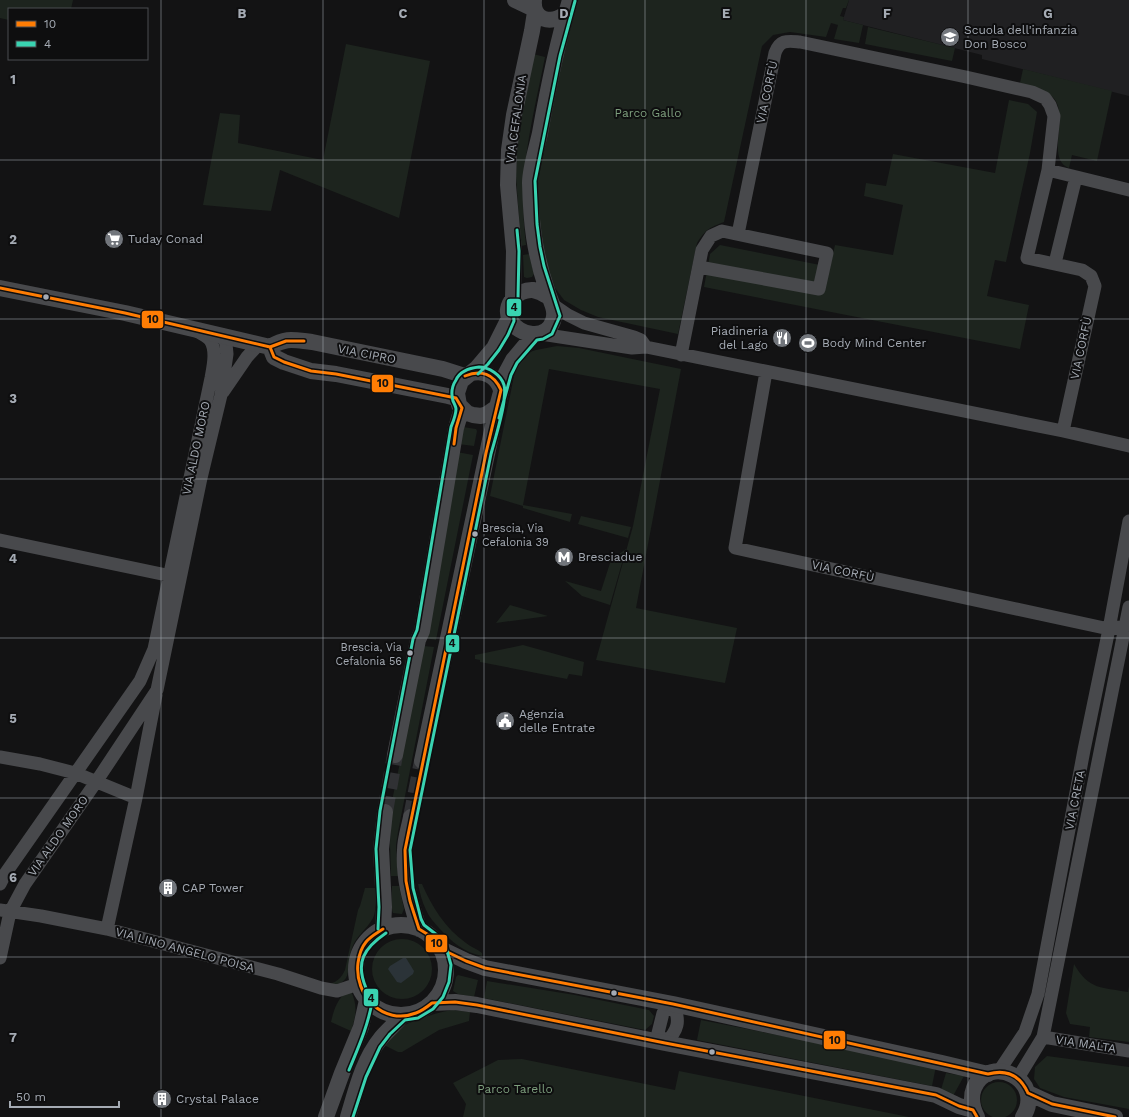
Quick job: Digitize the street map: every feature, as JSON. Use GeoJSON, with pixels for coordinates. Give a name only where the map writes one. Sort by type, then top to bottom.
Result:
{"type":"FeatureCollection","features":[{"type":"Feature","properties":{"kind":"street"},"geometry":{"type":"LineString","coordinates":[[515,0],[534,7],[542,18],[548,20],[556,19],[568,4]]}},
{"type":"Feature","properties":{"kind":"street","name":"VIA CEFALONIA"},"geometry":{"type":"LineString","coordinates":[[422,761],[497,407],[506,373],[513,360],[538,334],[549,330],[555,315],[539,267],[535,248],[532,224],[530,181],[555,55],[568,4]]}},
{"type":"Feature","properties":{"kind":"street","name":"VIA CEFALONIA"},"geometry":{"type":"LineString","coordinates":[[395,755],[418,640],[422,630],[460,404],[457,393],[458,386],[467,375],[477,368],[494,348],[509,318],[508,312],[513,298],[514,251],[508,185],[509,150],[514,115],[532,31],[534,7]]}},
{"type":"Feature","properties":{"kind":"street","name":"VIA CORFÙ"},"geometry":{"type":"LineString","coordinates":[[738,234],[775,53],[777,46],[784,42],[800,42],[966,77],[1032,92],[1045,98],[1050,105],[1054,116],[1048,170]]}},
{"type":"Feature","properties":{"kind":"street"},"geometry":{"type":"LineString","coordinates":[[1076,177],[1055,264],[1027,258],[1048,170],[1129,190]]}},
{"type":"Feature","properties":{"kind":"street"},"geometry":{"type":"LineString","coordinates":[[681,355],[702,250],[711,236],[722,231],[827,253],[819,289],[699,267]]}},
{"type":"Feature","properties":{"kind":"street","name":"VIA CORFÙ"},"geometry":{"type":"LineString","coordinates":[[1055,264],[1082,270],[1091,276],[1095,286],[1063,431]]}},
{"type":"Feature","properties":{"kind":"street"},"geometry":{"type":"LineString","coordinates":[[0,288],[125,313],[265,345]]}},
{"type":"Feature","properties":{"kind":"street"},"geometry":{"type":"LineString","coordinates":[[513,298],[525,291],[538,291],[568,315],[584,324],[634,337],[641,340],[646,347]]}},
{"type":"Feature","properties":{"kind":"street"},"geometry":{"type":"LineString","coordinates":[[509,318],[519,329],[538,334],[632,348],[646,347],[1063,431],[1129,446]]}},
{"type":"Feature","properties":{"kind":"street","name":"VIA ALDO MORO"},"geometry":{"type":"LineString","coordinates":[[107,929],[136,798],[157,690],[175,577],[211,378],[214,356],[211,341],[209,338],[194,329]]}},
{"type":"Feature","properties":{"kind":"street","name":"VIA ALDO MORO"},"geometry":{"type":"LineString","coordinates":[[0,884],[5,874],[140,681],[154,649],[202,478],[221,395],[226,354],[226,344],[222,335]]}},
{"type":"Feature","properties":{"kind":"street","name":"VIA CIPRO"},"geometry":{"type":"LineString","coordinates":[[460,404],[456,398],[448,396],[336,374],[311,371],[274,357],[265,345],[281,340],[312,342],[467,375]]}},
{"type":"Feature","properties":{"kind":"street","name":"VIA ALDO MORO"},"geometry":{"type":"LineString","coordinates":[[221,395],[247,357],[265,345]]}},
{"type":"Feature","properties":{"kind":"street"},"geometry":{"type":"LineString","coordinates":[[467,375],[479,372],[491,375],[499,383],[501,390]]}},
{"type":"Feature","properties":{"kind":"street","name":"VIA CORFÙ"},"geometry":{"type":"LineString","coordinates":[[766,372],[735,548],[1109,629],[1125,626]]}},
{"type":"Feature","properties":{"kind":"street"},"geometry":{"type":"LineString","coordinates":[[460,404],[467,413],[481,416],[488,414],[497,407]]}},
{"type":"Feature","properties":{"kind":"street","name":"VIA CRETA"},"geometry":{"type":"LineString","coordinates":[[993,1073],[1025,1032],[1038,994],[1129,521]]}},
{"type":"Feature","properties":{"kind":"street"},"geometry":{"type":"LineString","coordinates":[[0,540],[175,577]]}},
{"type":"Feature","properties":{"kind":"street","name":"VIA CRETA"},"geometry":{"type":"LineString","coordinates":[[1018,1078],[1043,1037],[1129,607]]}},
{"type":"Feature","properties":{"kind":"street","name":"VIA ALDO MORO"},"geometry":{"type":"LineString","coordinates":[[0,958],[5,911],[96,782],[157,690]]}},
{"type":"Feature","properties":{"kind":"street"},"geometry":{"type":"LineString","coordinates":[[1084,750],[1099,753]]}},
{"type":"Feature","properties":{"kind":"street"},"geometry":{"type":"LineString","coordinates":[[0,757],[40,764],[75,773]]}},
{"type":"Feature","properties":{"kind":"street","name":"VIA ALDO MORO"},"geometry":{"type":"LineString","coordinates":[[75,773],[136,798]]}},
{"type":"Feature","properties":{"kind":"street"},"geometry":{"type":"LineString","coordinates":[[383,929],[384,907],[381,849],[385,812]]}},
{"type":"Feature","properties":{"kind":"street"},"geometry":{"type":"LineString","coordinates":[[411,817],[405,850],[406,881],[410,901],[419,929]]}},
{"type":"Feature","properties":{"kind":"street","name":"VIA LINO ANGELO POISA"},"geometry":{"type":"LineString","coordinates":[[5,911],[41,916],[107,929],[278,974],[321,988],[337,991],[358,984]]}},
{"type":"Feature","properties":{"kind":"street"},"geometry":{"type":"LineString","coordinates":[[407,925],[419,929],[432,937],[441,949],[446,963],[446,978],[441,992],[424,1010],[414,1014],[403,1016],[390,1014],[378,1009],[367,1000],[358,984],[356,968],[360,952],[370,938],[383,929],[407,925]]}},
{"type":"Feature","properties":{"kind":"street"},"geometry":{"type":"LineString","coordinates":[[441,949],[485,968],[673,1004],[960,1067],[993,1073],[1009,1073],[1018,1078],[1026,1087],[1028,1093],[1028,1102],[1023,1117]]}},
{"type":"Feature","properties":{"kind":"street"},"geometry":{"type":"LineString","coordinates":[[326,1117],[361,1027],[367,1000]]}},
{"type":"Feature","properties":{"kind":"street"},"geometry":{"type":"LineString","coordinates":[[432,1003],[455,1002],[477,1005],[936,1095],[975,1114]]}},
{"type":"Feature","properties":{"kind":"street"},"geometry":{"type":"LineString","coordinates":[[665,1043],[658,1033],[663,1013],[673,1004]]}},
{"type":"Feature","properties":{"kind":"street"},"geometry":{"type":"LineString","coordinates":[[348,1117],[360,1077],[374,1047],[382,1036],[403,1016]]}},
{"type":"Feature","properties":{"kind":"street","name":"VIA MALTA"},"geometry":{"type":"LineString","coordinates":[[1043,1037],[1129,1051]]}},
{"type":"Feature","properties":{"kind":"street"},"geometry":{"type":"LineString","coordinates":[[975,1114],[972,1102],[972,1093],[975,1085],[981,1079],[993,1073]]}},
{"type":"Feature","properties":{"kind":"street"},"geometry":{"type":"LineString","coordinates":[[1028,1093],[1052,1104],[1115,1117]]}},
{"type":"Feature","properties":{"kind":"shaded area"},"geometry":{"type":"Polygon","coordinates":[[[849,0],[1129,0],[1129,96],[982,59],[982,55],[843,20],[849,0]]]}},
{"type":"Feature","properties":{"kind":"shaded area"},"geometry":{"type":"Polygon","coordinates":[[[403,958],[406,958],[414,971],[413,974],[401,983],[397,982],[388,969],[390,966],[403,958]]]}},
{"type":"Feature","properties":{"kind":"green space"},"geometry":{"type":"Polygon","coordinates":[[[0,0],[73,0],[71,8],[8,8],[8,20],[0,18],[0,0]]]}},
{"type":"Feature","properties":{"kind":"green space","name":"Parco Gallo"},"geometry":{"type":"Polygon","coordinates":[[[576,0],[849,0],[846,8],[843,8],[840,16],[844,17],[843,20],[863,25],[859,43],[834,39],[838,25],[831,23],[826,37],[790,32],[773,35],[762,46],[724,222],[708,230],[697,243],[678,334],[598,317],[581,310],[564,300],[555,288],[545,263],[537,234],[535,182],[576,0]]]}},
{"type":"Feature","properties":{"kind":"green space"},"geometry":{"type":"Polygon","coordinates":[[[868,27],[955,48],[952,61],[865,44],[868,27]]]}},
{"type":"Feature","properties":{"kind":"green space"},"geometry":{"type":"Polygon","coordinates":[[[346,44],[430,61],[399,218],[280,170],[271,211],[203,205],[220,113],[240,115],[238,143],[323,160],[346,44]]]}},
{"type":"Feature","properties":{"kind":"green space"},"geometry":{"type":"Polygon","coordinates":[[[533,54],[545,57],[527,152],[523,196],[526,245],[521,246],[516,177],[517,143],[533,54]]]}},
{"type":"Feature","properties":{"kind":"green space"},"geometry":{"type":"Polygon","coordinates":[[[1023,69],[1112,91],[1097,161],[1072,155],[1069,168],[1062,163],[1058,154],[1059,111],[1056,101],[1046,92],[1020,83],[1023,69]]]}},
{"type":"Feature","properties":{"kind":"green space"},"geometry":{"type":"Polygon","coordinates":[[[1009,100],[1028,104],[1037,112],[1030,153],[1006,262],[995,260],[987,296],[1029,305],[1020,349],[704,287],[710,254],[720,245],[830,267],[835,245],[893,255],[903,205],[864,196],[866,183],[886,186],[893,154],[995,173],[1009,100]]]}},
{"type":"Feature","properties":{"kind":"green space"},"geometry":{"type":"Polygon","coordinates":[[[529,254],[534,274],[532,277],[527,278],[524,277],[523,255],[529,254]]]}},
{"type":"Feature","properties":{"kind":"green space"},"geometry":{"type":"Polygon","coordinates":[[[557,346],[579,348],[681,369],[636,608],[737,628],[725,683],[596,660],[633,526],[660,389],[549,369],[523,505],[572,514],[570,522],[523,508],[523,506],[490,496],[515,371],[527,353],[557,346]]]}},
{"type":"Feature","properties":{"kind":"green space"},"geometry":{"type":"Polygon","coordinates":[[[463,427],[476,429],[477,431],[474,446],[458,444],[463,427]]]}},
{"type":"Feature","properties":{"kind":"green space"},"geometry":{"type":"Polygon","coordinates":[[[457,452],[473,455],[436,640],[425,638],[457,452]]]}},
{"type":"Feature","properties":{"kind":"green space"},"geometry":{"type":"Polygon","coordinates":[[[581,516],[631,527],[628,538],[578,524],[581,516]]]}},
{"type":"Feature","properties":{"kind":"green space"},"geometry":{"type":"Polygon","coordinates":[[[626,549],[610,605],[582,596],[565,581],[601,591],[611,560],[626,549]]]}},
{"type":"Feature","properties":{"kind":"green space"},"geometry":{"type":"Polygon","coordinates":[[[510,605],[548,616],[496,623],[510,605]]]}},
{"type":"Feature","properties":{"kind":"green space"},"geometry":{"type":"Polygon","coordinates":[[[523,645],[584,662],[582,676],[569,674],[567,679],[480,662],[480,660],[475,659],[475,655],[523,645]]]}},
{"type":"Feature","properties":{"kind":"green space"},"geometry":{"type":"Polygon","coordinates":[[[424,646],[434,647],[398,832],[396,845],[398,876],[391,876],[390,843],[392,801],[424,646]]]}},
{"type":"Feature","properties":{"kind":"green space"},"geometry":{"type":"Polygon","coordinates":[[[418,884],[422,884],[430,901],[445,924],[458,937],[482,953],[482,956],[469,952],[458,946],[439,928],[426,910],[418,884]]]}},
{"type":"Feature","properties":{"kind":"green space"},"geometry":{"type":"Polygon","coordinates":[[[392,886],[399,886],[404,909],[402,914],[393,913],[392,911],[392,886]]]}},
{"type":"Feature","properties":{"kind":"green space"},"geometry":{"type":"Polygon","coordinates":[[[365,888],[376,888],[373,918],[354,944],[346,978],[339,984],[330,984],[339,979],[345,970],[358,910],[365,888]]]}},
{"type":"Feature","properties":{"kind":"green space"},"geometry":{"type":"Polygon","coordinates":[[[396,939],[408,939],[424,947],[430,957],[432,969],[430,981],[424,991],[408,999],[396,999],[380,991],[372,975],[372,963],[380,947],[396,939]]]}},
{"type":"Feature","properties":{"kind":"green space"},"geometry":{"type":"Polygon","coordinates":[[[1074,964],[1085,979],[1096,986],[1128,992],[1129,986],[1129,1042],[1089,1037],[1090,1027],[1070,1024],[1066,1013],[1074,964]]]}},
{"type":"Feature","properties":{"kind":"green space"},"geometry":{"type":"Polygon","coordinates":[[[458,975],[478,980],[474,997],[458,994],[453,991],[456,977],[458,975]]]}},
{"type":"Feature","properties":{"kind":"green space"},"geometry":{"type":"Polygon","coordinates":[[[487,981],[575,995],[649,1010],[654,1016],[652,1024],[645,1030],[484,998],[487,981]]]}},
{"type":"Feature","properties":{"kind":"green space"},"geometry":{"type":"Polygon","coordinates":[[[347,991],[351,991],[355,1001],[355,1016],[351,1031],[331,1022],[336,1005],[347,991]]]}},
{"type":"Feature","properties":{"kind":"green space"},"geometry":{"type":"Polygon","coordinates":[[[453,1010],[470,1012],[469,1021],[439,1030],[402,1052],[398,1052],[384,1045],[401,1027],[434,1014],[453,1010]]]}},
{"type":"Feature","properties":{"kind":"green space"},"geometry":{"type":"Polygon","coordinates":[[[701,1020],[936,1066],[932,1086],[697,1040],[701,1020]]]}},
{"type":"Feature","properties":{"kind":"green space"},"geometry":{"type":"Polygon","coordinates":[[[1047,1056],[1129,1067],[1129,1109],[1064,1097],[1040,1088],[1034,1079],[1035,1067],[1047,1056]]]}},
{"type":"Feature","properties":{"kind":"green space","name":"Parco Tarello"},"geometry":{"type":"Polygon","coordinates":[[[522,1059],[675,1090],[679,1071],[909,1117],[463,1117],[466,1104],[453,1083],[498,1060],[522,1059]]]}},
{"type":"Feature","properties":{"kind":"green space"},"geometry":{"type":"Polygon","coordinates":[[[946,1073],[964,1076],[953,1096],[940,1093],[946,1073]]]}},
{"type":"Feature","properties":{"kind":"green space"},"geometry":{"type":"Polygon","coordinates":[[[1003,1082],[1012,1087],[1016,1093],[1016,1107],[1012,1113],[1003,1118],[995,1118],[986,1113],[982,1107],[981,1096],[986,1087],[992,1083],[1003,1082]]]}},
{"type":"Feature","properties":{"kind":"tunnel"},"geometry":{"type":"LineString","coordinates":[[385,812],[395,755]]}},
{"type":"Feature","properties":{"kind":"tunnel"},"geometry":{"type":"LineString","coordinates":[[411,817],[422,761]]}},
{"type":"Feature","properties":{"kind":"transit line","name":"4"},"geometry":{"type":"LineString","coordinates":[[499,418],[511,375],[517,363],[537,340],[543,339],[552,334],[560,316],[544,266],[540,247],[537,224],[535,181],[560,56],[575,1]]}},
{"type":"Feature","properties":{"kind":"transit line","name":"4"},"geometry":{"type":"LineString","coordinates":[[478,374],[499,350],[514,321],[513,310],[518,298],[519,251],[517,230]]}},
{"type":"Feature","properties":{"kind":"transit line","name":"10"},"geometry":{"type":"LineString","coordinates":[[0,288],[125,313],[270,347],[286,341],[304,341]]}},
{"type":"Feature","properties":{"kind":"transit line","name":"10"},"geometry":{"type":"LineString","coordinates":[[270,347],[274,357],[311,371],[336,374],[456,398],[462,408],[456,428],[454,444]]}},
{"type":"Feature","properties":{"kind":"transit line","name":"4"},"geometry":{"type":"LineString","coordinates":[[353,1117],[366,1077],[380,1047],[390,1034],[405,1020],[418,1018],[433,1009],[443,997],[449,982],[451,965],[446,947],[437,935],[424,925],[421,919],[413,888],[410,850],[491,454],[504,400],[505,391],[502,381],[494,372],[483,367],[472,368],[462,372],[455,382],[452,390],[452,398],[456,408],[456,414],[451,427],[417,630],[413,639],[380,811],[376,849],[379,907],[378,929]]}},
{"type":"Feature","properties":{"kind":"transit line","name":"10"},"geometry":{"type":"LineString","coordinates":[[465,376],[476,373],[486,374],[495,380],[501,390],[486,453],[405,850],[406,881],[410,901],[419,929],[432,937],[441,949],[485,968],[673,1004],[988,1074],[1001,1072],[1007,1073],[1017,1078],[1028,1093]]}},
{"type":"Feature","properties":{"kind":"transit line","name":"10"},"geometry":{"type":"LineString","coordinates":[[383,929],[368,940],[360,954],[358,975],[366,996],[373,1005],[392,1015],[404,1016],[416,1013],[432,1003]]}},
{"type":"Feature","properties":{"kind":"transit line","name":"4"},"geometry":{"type":"LineString","coordinates":[[349,1070],[365,1028],[372,1002],[363,979],[361,971],[362,963],[367,950],[386,933]]}},
{"type":"Feature","properties":{"kind":"transit line","name":"10"},"geometry":{"type":"LineString","coordinates":[[432,1003],[455,1002],[477,1005],[936,1095],[959,1106],[973,1110],[977,1117]]}},
{"type":"Feature","properties":{"kind":"transit line","name":"10"},"geometry":{"type":"LineString","coordinates":[[1028,1093],[1052,1104],[1115,1117]]}},
{"type":"Feature","properties":{"kind":"place","name":"Scuola dell'infanzia Don Bosco"},"geometry":{"type":"Point","coordinates":[950,37]}},
{"type":"Feature","properties":{"kind":"place","name":"Tuday Conad"},"geometry":{"type":"Point","coordinates":[114,239]}},
{"type":"Feature","properties":{"kind":"place","name":"Piadineria del Lago"},"geometry":{"type":"Point","coordinates":[782,338]}},
{"type":"Feature","properties":{"kind":"place","name":"Body Mind Center"},"geometry":{"type":"Point","coordinates":[808,343]}},
{"type":"Feature","properties":{"kind":"place","name":"Brescia, Via Cefalonia 39"},"geometry":{"type":"Point","coordinates":[475,534]}},
{"type":"Feature","properties":{"kind":"place","name":"Bresciadue"},"geometry":{"type":"Point","coordinates":[564,557]}},
{"type":"Feature","properties":{"kind":"place","name":"Brescia, Via Cefalonia 56"},"geometry":{"type":"Point","coordinates":[410,653]}},
{"type":"Feature","properties":{"kind":"place","name":"Agenzia delle Entrate"},"geometry":{"type":"Point","coordinates":[505,721]}},
{"type":"Feature","properties":{"kind":"place","name":"CAP Tower"},"geometry":{"type":"Point","coordinates":[168,888]}},
{"type":"Feature","properties":{"kind":"place","name":"Crystal Palace"},"geometry":{"type":"Point","coordinates":[162,1099]}}]}
